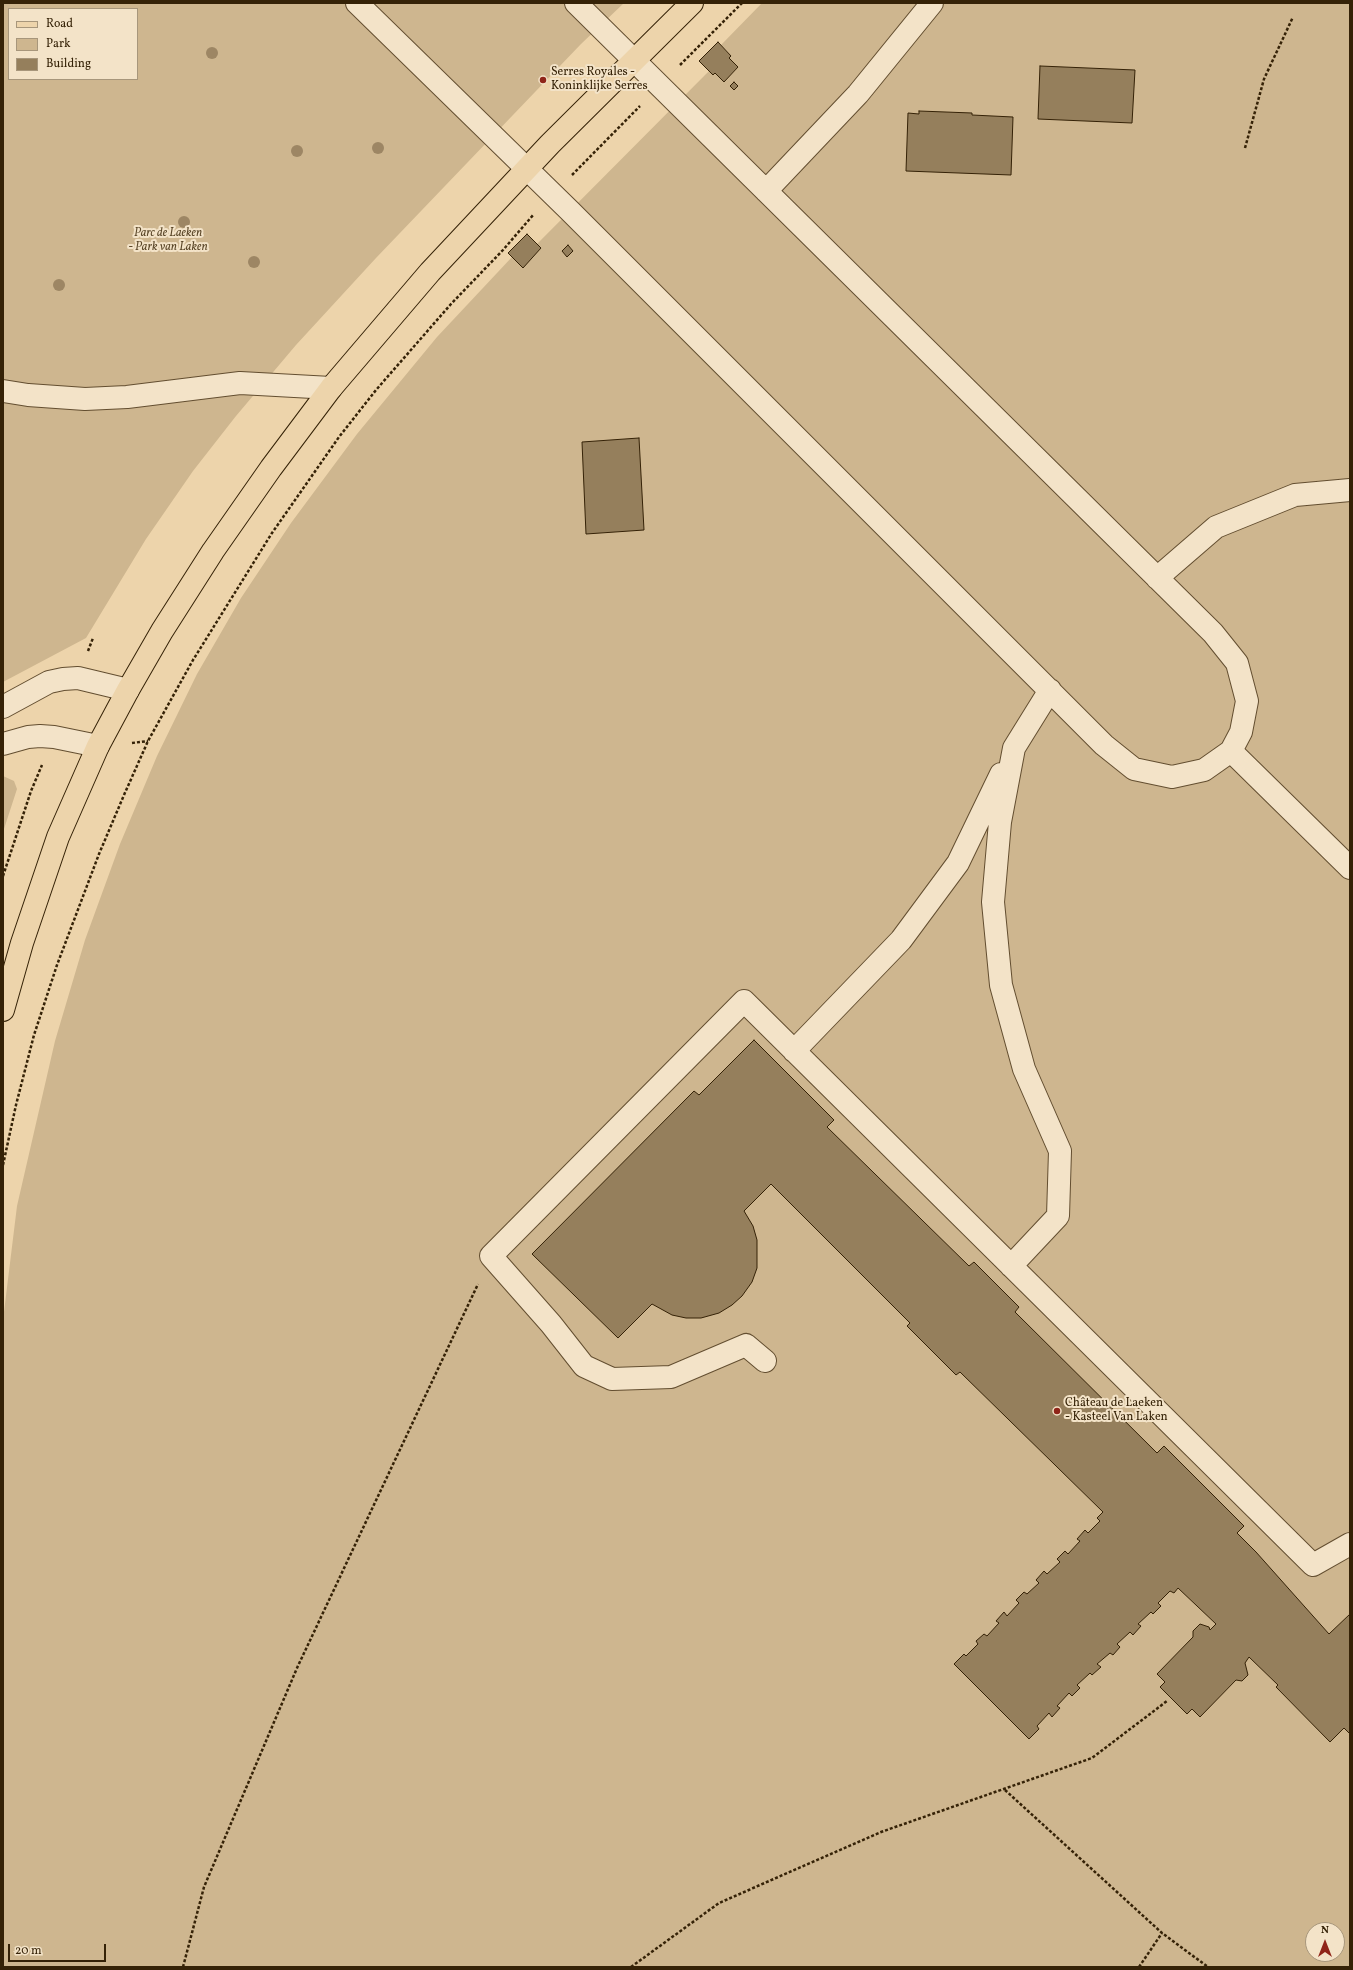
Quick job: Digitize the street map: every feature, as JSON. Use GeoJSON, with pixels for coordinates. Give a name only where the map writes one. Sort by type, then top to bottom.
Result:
{"type":"FeatureCollection","features":[{"type":"Feature","properties":{"kind":"main road"},"geometry":{"type":"LineString","coordinates":[[3,1010],[22,943],[58,837],[98,746],[162,631],[213,551],[271,468],[331,388],[430,272],[526,170],[692,3]]}},
{"type":"Feature","properties":{"kind":"street"},"geometry":{"type":"LineString","coordinates":[[357,3],[552,195],[1104,745],[1134,769],[1172,777],[1204,770],[1231,751],[1241,732],[1247,701],[1238,663],[1213,633],[576,3]]}},
{"type":"Feature","properties":{"kind":"street"},"geometry":{"type":"LineString","coordinates":[[766,191],[858,94],[932,3]]}},
{"type":"Feature","properties":{"kind":"street"},"geometry":{"type":"LineString","coordinates":[[3,391],[28,395],[85,399],[126,397],[240,383],[331,388]]}},
{"type":"Feature","properties":{"kind":"street"},"geometry":{"type":"LineString","coordinates":[[1157,578],[1216,527],[1295,495],[1350,490]]}},
{"type":"Feature","properties":{"kind":"street"},"geometry":{"type":"LineString","coordinates":[[3,707],[49,682],[63,679],[78,678],[128,690]]}},
{"type":"Feature","properties":{"kind":"street"},"geometry":{"type":"LineString","coordinates":[[794,1051],[902,940],[958,862],[1014,748],[1050,690]]}},
{"type":"Feature","properties":{"kind":"street"},"geometry":{"type":"LineString","coordinates":[[3,744],[28,737],[54,737],[98,746]]}},
{"type":"Feature","properties":{"kind":"street"},"geometry":{"type":"LineString","coordinates":[[1011,1266],[1058,1216],[1060,1151],[1024,1069],[1001,985],[994,902],[1000,822],[1014,748]]}},
{"type":"Feature","properties":{"kind":"street"},"geometry":{"type":"LineString","coordinates":[[1231,751],[1350,868]]}},
{"type":"Feature","properties":{"kind":"street"},"geometry":{"type":"LineString","coordinates":[[764,1361],[746,1345],[670,1377],[612,1378],[584,1366],[551,1324],[491,1256],[744,1001],[1313,1565],[1350,1544]]}},
{"type":"Feature","properties":{"kind":"path"},"geometry":{"type":"LineString","coordinates":[[3,1165],[34,1034],[56,965],[99,854],[124,795],[148,741],[194,660],[272,533],[339,437],[376,390],[451,304],[503,250],[552,195],[742,3]]}},
{"type":"Feature","properties":{"kind":"path"},"geometry":{"type":"LineString","coordinates":[[1245,148],[1264,79],[1293,17]]}},
{"type":"Feature","properties":{"kind":"path"},"geometry":{"type":"LineString","coordinates":[[3,876],[31,791],[54,737]]}},
{"type":"Feature","properties":{"kind":"path"},"geometry":{"type":"LineString","coordinates":[[183,1967],[204,1887],[297,1668],[491,1256]]}},
{"type":"Feature","properties":{"kind":"path"},"geometry":{"type":"LineString","coordinates":[[631,1967],[719,1903],[881,1832],[1005,1790],[1092,1758],[1167,1701]]}},
{"type":"Feature","properties":{"kind":"path"},"geometry":{"type":"LineString","coordinates":[[1005,1790],[1162,1932],[1208,1967]]}},
{"type":"Feature","properties":{"kind":"path"},"geometry":{"type":"LineString","coordinates":[[1139,1967],[1162,1932]]}},
{"type":"Feature","properties":{"kind":"green space","name":"Parc de Laeken - Park van Laken"},"geometry":{"type":"Polygon","coordinates":[[[3,3],[624,3],[581,44],[376,258],[296,345],[236,416],[193,471],[146,539],[86,638],[3,682],[3,3]]]}},
{"type":"Feature","properties":{"kind":"green space"},"geometry":{"type":"Polygon","coordinates":[[[762,3],[1350,3],[1350,1967],[3,1967],[3,1320],[17,1206],[55,1041],[85,940],[120,844],[157,756],[197,674],[241,598],[291,523],[357,434],[437,337],[512,257],[523,268],[537,244],[709,71],[713,75],[715,73],[724,82],[738,67],[729,58],[731,56],[721,45],[762,3]]]}},
{"type":"Feature","properties":{"kind":"green space"},"geometry":{"type":"Polygon","coordinates":[[[3,776],[14,781],[17,789],[3,832],[3,776]]]}},
{"type":"Feature","properties":{"kind":"building"},"geometry":{"type":"Polygon","coordinates":[[[718,42],[731,56],[729,58],[738,67],[724,82],[715,73],[713,75],[699,61],[718,42]]]}},
{"type":"Feature","properties":{"kind":"building"},"geometry":{"type":"Polygon","coordinates":[[[1040,66],[1135,70],[1132,123],[1038,119],[1040,66]]]}},
{"type":"Feature","properties":{"kind":"building"},"geometry":{"type":"Polygon","coordinates":[[[734,82],[738,86],[734,90],[730,86],[734,82]]]}},
{"type":"Feature","properties":{"kind":"building"},"geometry":{"type":"Polygon","coordinates":[[[919,111],[972,113],[972,115],[1013,117],[1011,175],[906,171],[908,113],[919,114],[919,111]]]}},
{"type":"Feature","properties":{"kind":"building"},"geometry":{"type":"Polygon","coordinates":[[[527,234],[541,248],[523,268],[508,253],[527,234]]]}},
{"type":"Feature","properties":{"kind":"building"},"geometry":{"type":"Polygon","coordinates":[[[568,245],[573,251],[567,257],[562,251],[568,245]]]}},
{"type":"Feature","properties":{"kind":"building"},"geometry":{"type":"Polygon","coordinates":[[[639,438],[644,530],[586,534],[582,442],[639,438]]]}},
{"type":"Feature","properties":{"kind":"building","name":"Château de Laeken - Kasteel Van Laken"},"geometry":{"type":"Polygon","coordinates":[[[754,1040],[834,1120],[827,1127],[969,1266],[974,1262],[1019,1307],[1015,1312],[1157,1453],[1164,1446],[1244,1526],[1237,1533],[1256,1552],[1329,1634],[1350,1614],[1350,1734],[1344,1728],[1330,1742],[1276,1687],[1278,1685],[1249,1657],[1245,1663],[1248,1675],[1242,1681],[1236,1680],[1200,1717],[1192,1709],[1187,1714],[1160,1687],[1165,1682],[1157,1674],[1193,1637],[1193,1631],[1200,1624],[1209,1627],[1210,1630],[1216,1624],[1178,1588],[1174,1593],[1170,1591],[1158,1603],[1161,1606],[1153,1614],[1151,1612],[1138,1624],[1141,1626],[1133,1635],[1130,1632],[1117,1644],[1120,1647],[1113,1655],[1110,1653],[1097,1664],[1101,1667],[1092,1675],[1090,1673],[1077,1685],[1080,1688],[1072,1696],[1069,1693],[1057,1706],[1060,1708],[1052,1717],[1049,1713],[1037,1726],[1039,1729],[1029,1739],[954,1664],[964,1654],[966,1656],[978,1644],[976,1641],[984,1634],[987,1636],[999,1623],[996,1621],[1004,1612],[1007,1616],[1019,1603],[1016,1600],[1024,1592],[1027,1594],[1039,1583],[1036,1580],[1044,1571],[1047,1574],[1060,1562],[1057,1559],[1065,1551],[1068,1554],[1080,1541],[1077,1539],[1085,1530],[1088,1533],[1100,1521],[1097,1518],[1103,1512],[960,1372],[956,1375],[907,1326],[910,1323],[771,1184],[744,1211],[753,1226],[757,1240],[757,1268],[752,1282],[742,1296],[732,1305],[719,1313],[701,1318],[686,1318],[672,1315],[652,1304],[618,1338],[532,1254],[694,1091],[699,1095],[754,1040]]]}},
{"type":"Feature","properties":{"kind":"place","name":"Serres Royales - Koninklijke Serres"},"geometry":{"type":"Point","coordinates":[543,80]}},
{"type":"Feature","properties":{"kind":"place","name":"Château de Laeken - Kasteel Van Laken"},"geometry":{"type":"Point","coordinates":[1057,1411]}}]}
